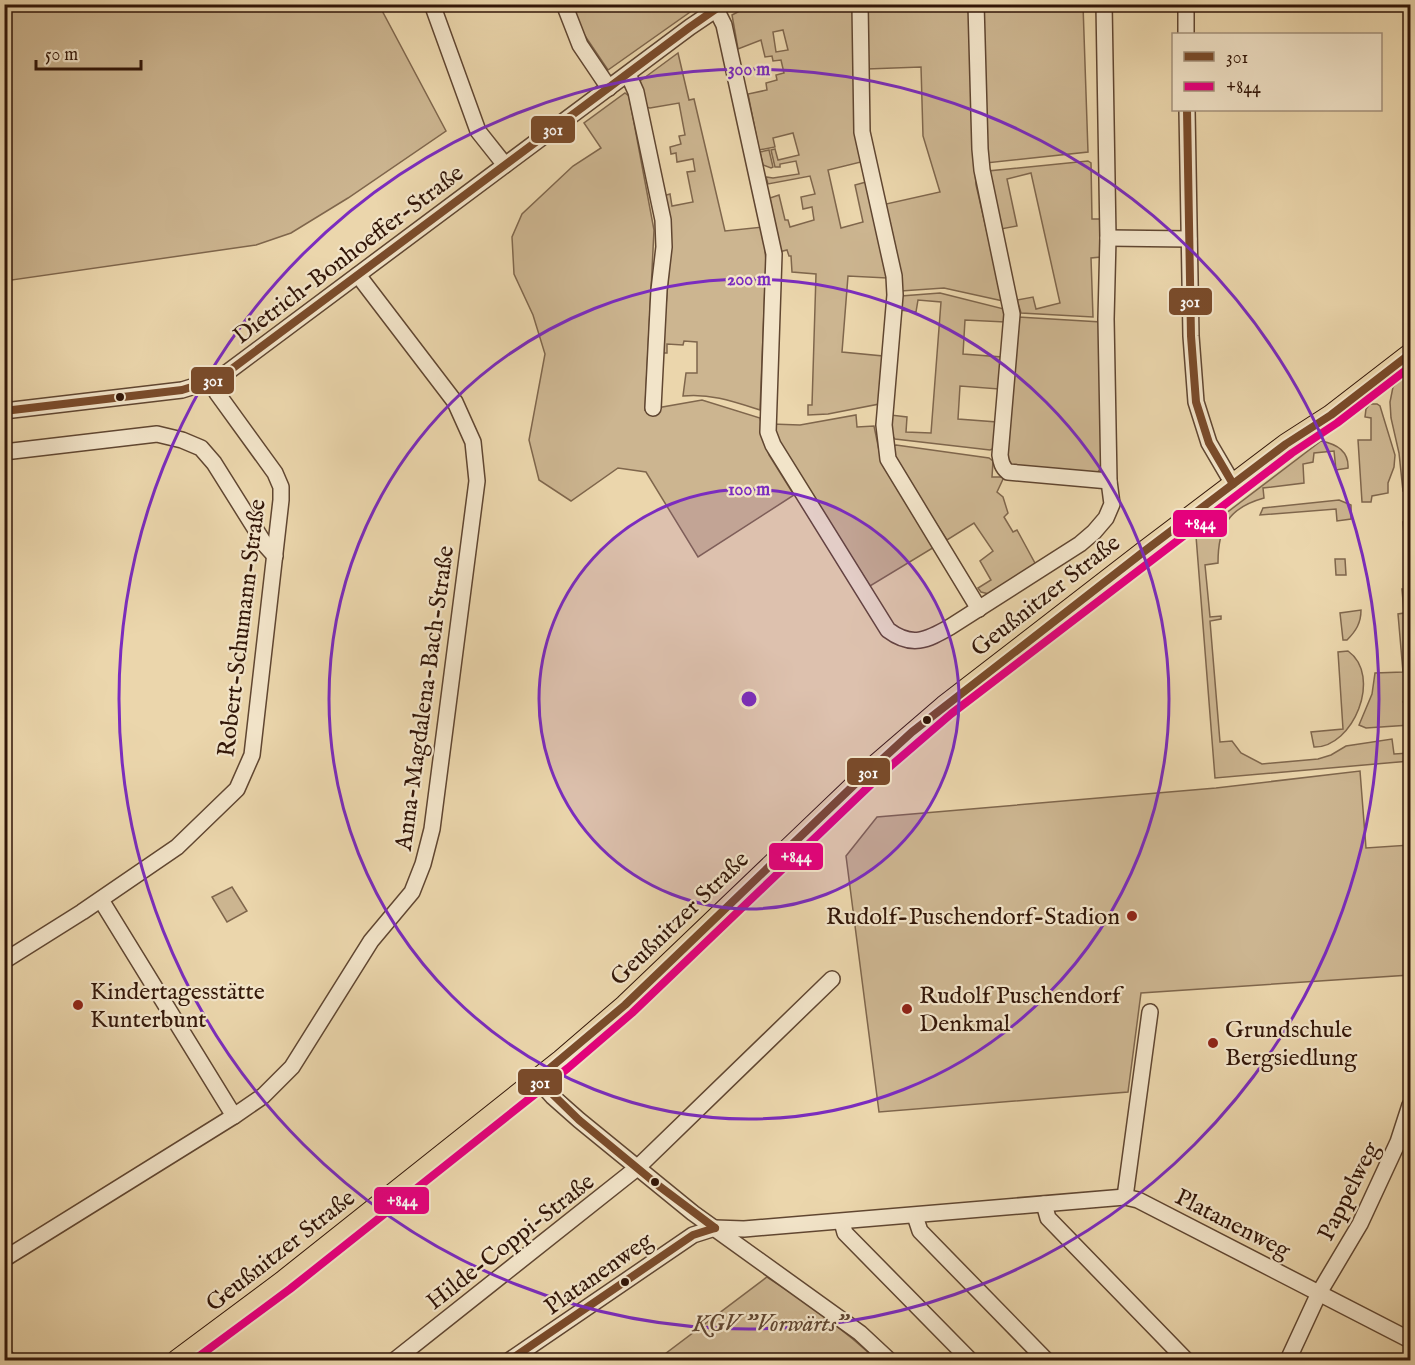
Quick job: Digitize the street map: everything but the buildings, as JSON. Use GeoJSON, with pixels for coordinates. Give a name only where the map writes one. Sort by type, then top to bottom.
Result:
{"type":"FeatureCollection","features":[{"type":"Feature","properties":{"kind":"main road","name":"Geußnitzer Straße"},"geometry":{"type":"LineString","coordinates":[[177,1360],[284,1281],[537,1079],[624,1005],[912,732],[1082,598],[1286,444],[1330,415],[1410,354]]}},
{"type":"Feature","properties":{"kind":"street"},"geometry":{"type":"LineString","coordinates":[[432,4],[478,131],[505,165]]}},
{"type":"Feature","properties":{"kind":"street"},"geometry":{"type":"LineString","coordinates":[[564,4],[580,45],[609,88]]}},
{"type":"Feature","properties":{"kind":"street"},"geometry":{"type":"LineString","coordinates":[[860,4],[862,132],[894,276],[895,295],[884,440],[888,459],[979,609]]}},
{"type":"Feature","properties":{"kind":"street"},"geometry":{"type":"LineString","coordinates":[[976,4],[982,171],[1012,314],[1001,462],[1003,468],[1008,472],[1109,481]]}},
{"type":"Feature","properties":{"kind":"street","name":"Dietrich-Bonhoeffer-Straße"},"geometry":{"type":"LineString","coordinates":[[4,411],[182,390],[225,374],[720,7],[774,254],[768,432],[773,445],[888,630],[898,638],[909,641],[929,639],[1080,544],[1106,518],[1112,504],[1109,481],[1106,319],[1108,238],[1104,4]]}},
{"type":"Feature","properties":{"kind":"street"},"geometry":{"type":"LineString","coordinates":[[1186,4],[1186,33]]}},
{"type":"Feature","properties":{"kind":"street"},"geometry":{"type":"LineString","coordinates":[[627,74],[636,92],[663,220],[664,247],[659,290],[653,408]]}},
{"type":"Feature","properties":{"kind":"street"},"geometry":{"type":"LineString","coordinates":[[1187,111],[1191,344],[1196,402],[1209,443],[1233,484]]}},
{"type":"Feature","properties":{"kind":"street"},"geometry":{"type":"LineString","coordinates":[[1108,238],[1189,239]]}},
{"type":"Feature","properties":{"kind":"street","name":"Anna-Magdalena-Bach-Straße"},"geometry":{"type":"LineString","coordinates":[[4,1258],[263,1096],[292,1067],[371,941],[412,892],[423,864],[432,829],[477,480],[473,442],[455,402],[358,275]]}},
{"type":"Feature","properties":{"kind":"street","name":"Robert-Schumann-Straße"},"geometry":{"type":"LineString","coordinates":[[4,961],[102,900],[177,847],[237,789],[252,755],[281,487],[275,473],[220,398],[211,381]]}},
{"type":"Feature","properties":{"kind":"street"},"geometry":{"type":"LineString","coordinates":[[4,453],[157,434],[182,440],[201,448],[214,463],[266,546],[275,556]]}},
{"type":"Feature","properties":{"kind":"street"},"geometry":{"type":"LineString","coordinates":[[102,900],[234,1116]]}},
{"type":"Feature","properties":{"kind":"street","name":"Hilde-Coppi-Straße"},"geometry":{"type":"LineString","coordinates":[[395,1360],[637,1168],[832,979]]}},
{"type":"Feature","properties":{"kind":"street"},"geometry":{"type":"LineString","coordinates":[[1125,1197],[1150,1012]]}},
{"type":"Feature","properties":{"kind":"street"},"geometry":{"type":"LineString","coordinates":[[537,1079],[553,1097],[637,1168],[755,1259],[860,1333],[889,1360]]}},
{"type":"Feature","properties":{"kind":"street","name":"Pappelweg"},"geometry":{"type":"LineString","coordinates":[[1319,1293],[1360,1224],[1398,1142],[1410,1105]]}},
{"type":"Feature","properties":{"kind":"street","name":"Platanenweg"},"geometry":{"type":"LineString","coordinates":[[510,1360],[693,1235],[715,1228],[744,1229],[842,1222],[1125,1197],[1138,1200],[1410,1340]]}},
{"type":"Feature","properties":{"kind":"street"},"geometry":{"type":"LineString","coordinates":[[1044,1204],[1048,1218],[1186,1360]]}},
{"type":"Feature","properties":{"kind":"street"},"geometry":{"type":"LineString","coordinates":[[915,1216],[920,1231],[1046,1360]]}},
{"type":"Feature","properties":{"kind":"street"},"geometry":{"type":"LineString","coordinates":[[842,1222],[845,1233],[970,1360]]}},
{"type":"Feature","properties":{"kind":"street"},"geometry":{"type":"LineString","coordinates":[[1288,1360],[1319,1293]]}},
{"type":"Feature","properties":{"kind":"street"},"geometry":{"type":"LineString","coordinates":[[4,1355],[8,1360]]}},
{"type":"Feature","properties":{"kind":"green space"},"geometry":{"type":"Polygon","coordinates":[[[5,4],[379,5],[446,131],[348,198],[291,233],[256,245],[5,281],[5,4]]]}},
{"type":"Feature","properties":{"kind":"green space"},"geometry":{"type":"Polygon","coordinates":[[[572,5],[700,5],[608,70],[581,30],[572,5]]]}},
{"type":"Feature","properties":{"kind":"green space"},"geometry":{"type":"Polygon","coordinates":[[[751,5],[853,5],[861,162],[828,170],[841,228],[863,222],[855,185],[866,182],[887,278],[848,276],[842,352],[883,356],[879,404],[828,414],[808,415],[808,405],[812,405],[816,274],[792,272],[791,256],[787,250],[779,252],[770,198],[779,195],[785,220],[788,220],[790,227],[814,220],[812,207],[803,209],[801,197],[815,194],[810,176],[768,184],[766,177],[799,174],[796,161],[775,167],[771,150],[775,149],[778,160],[799,155],[793,133],[773,138],[775,147],[759,150],[748,94],[767,90],[766,83],[777,80],[776,75],[784,73],[781,60],[773,61],[772,56],[765,57],[761,40],[738,49],[732,15],[751,5]],[[783,30],[773,32],[776,52],[788,50],[783,30]]]}},
{"type":"Feature","properties":{"kind":"green space"},"geometry":{"type":"Polygon","coordinates":[[[868,5],[969,5],[976,185],[1003,301],[944,288],[901,291],[886,204],[940,192],[923,136],[921,67],[867,69],[868,5]]]}},
{"type":"Feature","properties":{"kind":"green space"},"geometry":{"type":"Polygon","coordinates":[[[984,5],[1083,5],[1088,152],[986,163],[984,5]]]}},
{"type":"Feature","properties":{"kind":"green space"},"geometry":{"type":"Polygon","coordinates":[[[678,53],[689,100],[694,99],[725,231],[763,227],[766,261],[760,410],[713,397],[683,396],[686,373],[697,373],[697,342],[684,341],[683,345],[667,344],[667,353],[662,353],[670,258],[663,196],[670,194],[672,206],[693,202],[687,172],[695,171],[693,159],[677,162],[676,153],[671,154],[670,147],[681,144],[679,136],[685,135],[679,103],[645,107],[640,81],[678,53]]]}},
{"type":"Feature","properties":{"kind":"green space"},"geometry":{"type":"Polygon","coordinates":[[[625,93],[629,96],[654,230],[645,410],[702,400],[760,418],[769,455],[794,495],[698,557],[646,472],[618,468],[571,501],[539,480],[529,440],[545,354],[533,315],[514,274],[512,237],[522,214],[573,166],[601,148],[584,123],[625,93]]]}},
{"type":"Feature","properties":{"kind":"green space"},"geometry":{"type":"Polygon","coordinates":[[[769,150],[773,167],[771,168],[763,165],[760,152],[769,150]]]}},
{"type":"Feature","properties":{"kind":"green space"},"geometry":{"type":"Polygon","coordinates":[[[1088,161],[1091,163],[1092,219],[1101,219],[1101,257],[1091,258],[1093,317],[1021,313],[1017,300],[1033,297],[1036,309],[1060,303],[1031,173],[1007,179],[1017,226],[1001,229],[988,171],[1088,161]]]}},
{"type":"Feature","properties":{"kind":"green space"},"geometry":{"type":"Polygon","coordinates":[[[940,293],[1004,309],[1005,322],[965,320],[963,354],[1002,357],[999,389],[960,386],[958,419],[997,422],[995,448],[990,450],[895,439],[890,434],[891,415],[907,417],[906,432],[931,433],[941,302],[918,300],[916,312],[900,310],[901,296],[940,293]]]}},
{"type":"Feature","properties":{"kind":"green space"},"geometry":{"type":"Polygon","coordinates":[[[1018,317],[1101,322],[1102,466],[1098,472],[1091,474],[1014,467],[1009,463],[1007,458],[1018,317]]]}},
{"type":"Feature","properties":{"kind":"green space"},"geometry":{"type":"Polygon","coordinates":[[[1410,372],[1410,492],[1403,491],[1390,402],[1393,387],[1410,372]]]}},
{"type":"Feature","properties":{"kind":"green space"},"geometry":{"type":"Polygon","coordinates":[[[1370,404],[1380,406],[1395,455],[1394,467],[1388,483],[1388,493],[1372,496],[1371,502],[1362,502],[1358,440],[1371,440],[1371,418],[1365,417],[1366,409],[1370,404]]]}},
{"type":"Feature","properties":{"kind":"green space"},"geometry":{"type":"Polygon","coordinates":[[[856,415],[857,427],[874,426],[881,460],[936,546],[870,586],[777,441],[772,424],[800,425],[856,415]]]}},
{"type":"Feature","properties":{"kind":"green space"},"geometry":{"type":"Polygon","coordinates":[[[1321,441],[1341,449],[1348,462],[1348,468],[1336,470],[1334,451],[1314,453],[1313,462],[1303,464],[1304,483],[1263,488],[1264,498],[1234,513],[1223,529],[1218,550],[1218,563],[1205,565],[1210,617],[1221,616],[1221,619],[1210,621],[1220,742],[1232,741],[1241,753],[1262,764],[1318,759],[1331,755],[1346,746],[1392,739],[1394,754],[1410,753],[1410,761],[1215,778],[1196,536],[1321,441]]]}},
{"type":"Feature","properties":{"kind":"green space"},"geometry":{"type":"Polygon","coordinates":[[[896,445],[989,458],[993,461],[992,477],[1004,477],[997,492],[1003,497],[1008,513],[1004,517],[1013,532],[1017,530],[1036,565],[989,594],[981,592],[978,588],[991,580],[980,561],[993,551],[974,523],[947,540],[895,460],[891,447],[896,445]]]}},
{"type":"Feature","properties":{"kind":"green space"},"geometry":{"type":"Polygon","coordinates":[[[1339,500],[1351,505],[1351,519],[1337,521],[1336,509],[1260,515],[1263,508],[1339,500]]]}},
{"type":"Feature","properties":{"kind":"green space"},"geometry":{"type":"Polygon","coordinates":[[[1403,522],[1410,522],[1410,557],[1409,546],[1405,546],[1403,522]]]}},
{"type":"Feature","properties":{"kind":"green space"},"geometry":{"type":"Polygon","coordinates":[[[1406,557],[1410,557],[1410,695],[1405,697],[1403,702],[1410,712],[1410,725],[1366,728],[1359,725],[1372,694],[1375,673],[1403,672],[1398,614],[1404,613],[1402,589],[1408,589],[1406,557]]]}},
{"type":"Feature","properties":{"kind":"green space"},"geometry":{"type":"Polygon","coordinates":[[[1335,559],[1345,559],[1346,575],[1336,575],[1335,559]]]}},
{"type":"Feature","properties":{"kind":"green space"},"geometry":{"type":"Polygon","coordinates":[[[1361,610],[1359,623],[1355,630],[1347,640],[1343,640],[1340,613],[1361,610]]]}},
{"type":"Feature","properties":{"kind":"green space"},"geometry":{"type":"Polygon","coordinates":[[[1348,651],[1358,662],[1363,677],[1363,693],[1359,709],[1341,736],[1328,744],[1314,747],[1311,732],[1343,729],[1338,652],[1348,651]]]}},
{"type":"Feature","properties":{"kind":"green space","name":"Rudolf-Puschendorf-Stadion"},"geometry":{"type":"Polygon","coordinates":[[[1360,771],[1366,848],[1410,845],[1410,975],[1141,993],[1128,1092],[879,1112],[846,856],[877,817],[1216,788],[1360,771]]]}},
{"type":"Feature","properties":{"kind":"green space"},"geometry":{"type":"Polygon","coordinates":[[[232,887],[247,911],[227,922],[212,897],[232,887]]]}},
{"type":"Feature","properties":{"kind":"green space","name":"KGV \"Vorwärts\""},"geometry":{"type":"Polygon","coordinates":[[[767,1277],[824,1316],[877,1360],[657,1360],[767,1277]]]}},
{"type":"Feature","properties":{"kind":"transit line","name":"301"},"geometry":{"type":"LineString","coordinates":[[4,411],[182,390],[225,374],[723,4]]}},
{"type":"Feature","properties":{"kind":"transit line","name":"301"},"geometry":{"type":"LineString","coordinates":[[1187,111],[1191,336],[1196,402],[1209,443],[1233,484]]}},
{"type":"Feature","properties":{"kind":"transit line","name":"301"},"geometry":{"type":"LineString","coordinates":[[715,1228],[659,1186],[579,1120],[537,1079],[625,1005],[912,732],[1142,553],[1286,444],[1331,415],[1410,354]]}},
{"type":"Feature","properties":{"kind":"transit line","name":"+844"},"geometry":{"type":"LineString","coordinates":[[194,1360],[290,1289],[568,1068],[632,1013],[886,770],[951,714],[1292,453],[1337,423],[1410,367]]}},
{"type":"Feature","properties":{"kind":"transit line","name":"301"},"geometry":{"type":"LineString","coordinates":[[510,1360],[693,1235],[715,1228]]}},
{"type":"Feature","properties":{"kind":"place","name":"Rudolf-Puschendorf-Stadion"},"geometry":{"type":"Point","coordinates":[1132,916]}},
{"type":"Feature","properties":{"kind":"place","name":"Kindertagesstätte Kunterbunt"},"geometry":{"type":"Point","coordinates":[78,1005]}},
{"type":"Feature","properties":{"kind":"place","name":"Rudolf Puschendorf Denkmal"},"geometry":{"type":"Point","coordinates":[907,1009]}},
{"type":"Feature","properties":{"kind":"place","name":"Grundschule Bergsiedlung"},"geometry":{"type":"Point","coordinates":[1213,1043]}}]}
